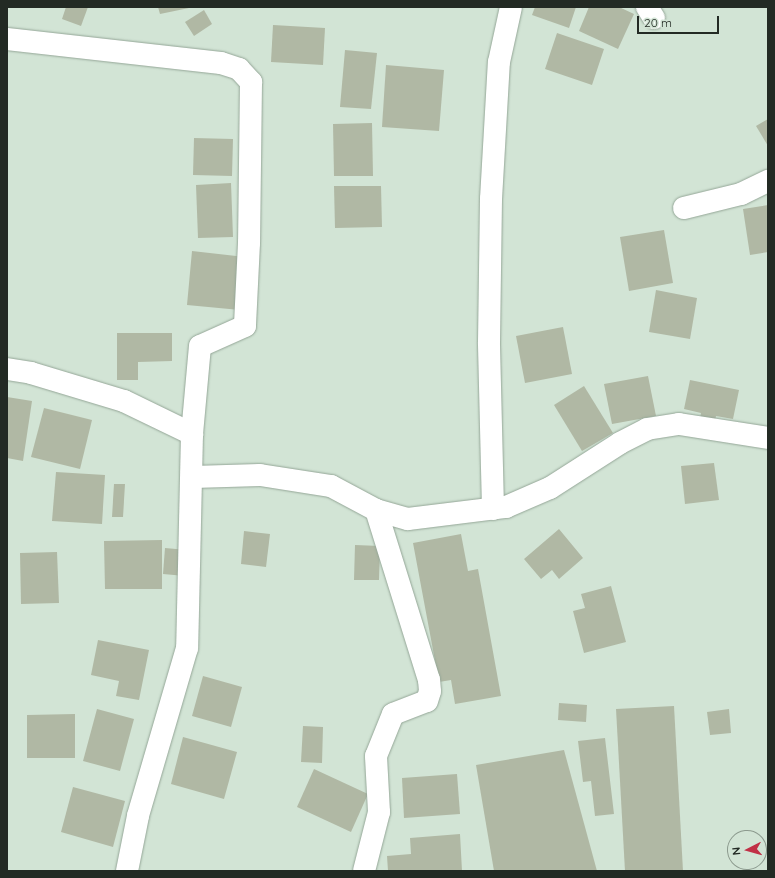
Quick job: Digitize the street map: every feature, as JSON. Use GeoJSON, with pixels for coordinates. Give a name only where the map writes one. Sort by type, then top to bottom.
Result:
{"type":"FeatureCollection","features":[{"type":"Feature","properties":{"kind":"street"},"geometry":{"type":"LineString","coordinates":[[493,509],[489,342],[491,199],[499,62],[511,7]]}},
{"type":"Feature","properties":{"kind":"street"},"geometry":{"type":"LineString","coordinates":[[7,39],[221,63],[239,69],[251,82],[250,243],[246,326],[200,346],[192,434],[193,477],[187,648],[138,816],[127,871]]}},
{"type":"Feature","properties":{"kind":"street"},"geometry":{"type":"LineString","coordinates":[[684,208],[742,194],[768,181]]}},
{"type":"Feature","properties":{"kind":"street"},"geometry":{"type":"LineString","coordinates":[[7,369],[31,373],[124,401],[192,434]]}},
{"type":"Feature","properties":{"kind":"street"},"geometry":{"type":"LineString","coordinates":[[193,477],[260,475],[331,486],[376,510],[408,519],[506,507],[550,488],[620,443],[647,429],[679,424],[768,438]]}},
{"type":"Feature","properties":{"kind":"street"},"geometry":{"type":"LineString","coordinates":[[364,871],[379,812],[376,756],[393,714],[427,701],[430,691],[429,680],[376,510]]}},
{"type":"Feature","properties":{"kind":"building"},"geometry":{"type":"Polygon","coordinates":[[[66,7],[88,7],[81,26],[62,19],[66,7]]]}},
{"type":"Feature","properties":{"kind":"building"},"geometry":{"type":"Polygon","coordinates":[[[158,7],[189,7],[189,8],[160,14],[158,7]]]}},
{"type":"Feature","properties":{"kind":"building"},"geometry":{"type":"Polygon","coordinates":[[[535,7],[576,7],[569,28],[532,15],[535,7]]]}},
{"type":"Feature","properties":{"kind":"building"},"geometry":{"type":"Polygon","coordinates":[[[589,7],[619,7],[634,14],[618,49],[579,31],[589,7]]]}},
{"type":"Feature","properties":{"kind":"building"},"geometry":{"type":"Polygon","coordinates":[[[204,10],[212,24],[194,36],[185,22],[204,10]]]}},
{"type":"Feature","properties":{"kind":"building"},"geometry":{"type":"Polygon","coordinates":[[[273,25],[325,28],[323,65],[271,62],[273,25]]]}},
{"type":"Feature","properties":{"kind":"building"},"geometry":{"type":"Polygon","coordinates":[[[557,33],[604,49],[592,85],[545,69],[557,33]]]}},
{"type":"Feature","properties":{"kind":"building"},"geometry":{"type":"Polygon","coordinates":[[[345,50],[377,53],[371,109],[340,107],[345,50]]]}},
{"type":"Feature","properties":{"kind":"building"},"geometry":{"type":"Polygon","coordinates":[[[386,65],[444,70],[439,131],[382,127],[386,65]]]}},
{"type":"Feature","properties":{"kind":"building"},"geometry":{"type":"Polygon","coordinates":[[[768,119],[768,146],[756,126],[768,119]]]}},
{"type":"Feature","properties":{"kind":"building"},"geometry":{"type":"Polygon","coordinates":[[[372,123],[373,176],[334,176],[333,124],[372,123]]]}},
{"type":"Feature","properties":{"kind":"building"},"geometry":{"type":"Polygon","coordinates":[[[194,138],[233,139],[232,176],[193,175],[194,138]]]}},
{"type":"Feature","properties":{"kind":"building"},"geometry":{"type":"Polygon","coordinates":[[[231,183],[233,237],[198,238],[196,185],[231,183]]]}},
{"type":"Feature","properties":{"kind":"building"},"geometry":{"type":"Polygon","coordinates":[[[334,186],[381,186],[382,227],[335,228],[334,186]]]}},
{"type":"Feature","properties":{"kind":"building"},"geometry":{"type":"Polygon","coordinates":[[[768,205],[768,252],[750,255],[743,209],[768,205]]]}},
{"type":"Feature","properties":{"kind":"building"},"geometry":{"type":"Polygon","coordinates":[[[664,230],[673,283],[629,291],[620,237],[664,230]]]}},
{"type":"Feature","properties":{"kind":"building"},"geometry":{"type":"Polygon","coordinates":[[[192,251],[245,257],[240,310],[187,305],[192,251]]]}},
{"type":"Feature","properties":{"kind":"building"},"geometry":{"type":"Polygon","coordinates":[[[656,290],[697,298],[690,339],[649,332],[656,290]]]}},
{"type":"Feature","properties":{"kind":"building"},"geometry":{"type":"Polygon","coordinates":[[[563,327],[572,374],[525,383],[516,336],[563,327]]]}},
{"type":"Feature","properties":{"kind":"building"},"geometry":{"type":"Polygon","coordinates":[[[117,333],[172,333],[172,361],[138,362],[138,380],[117,380],[117,333]]]}},
{"type":"Feature","properties":{"kind":"building"},"geometry":{"type":"Polygon","coordinates":[[[648,376],[656,416],[612,424],[604,384],[648,376]]]}},
{"type":"Feature","properties":{"kind":"building"},"geometry":{"type":"Polygon","coordinates":[[[690,380],[739,390],[733,419],[716,416],[714,426],[699,423],[701,413],[684,409],[690,380]]]}},
{"type":"Feature","properties":{"kind":"building"},"geometry":{"type":"Polygon","coordinates":[[[584,386],[613,433],[582,451],[554,405],[584,386]]]}},
{"type":"Feature","properties":{"kind":"building"},"geometry":{"type":"Polygon","coordinates":[[[7,397],[32,401],[23,461],[7,458],[7,397]]]}},
{"type":"Feature","properties":{"kind":"building"},"geometry":{"type":"Polygon","coordinates":[[[44,408],[92,420],[80,469],[31,457],[44,408]]]}},
{"type":"Feature","properties":{"kind":"building"},"geometry":{"type":"Polygon","coordinates":[[[714,463],[719,500],[685,504],[681,466],[714,463]]]}},
{"type":"Feature","properties":{"kind":"building"},"geometry":{"type":"Polygon","coordinates":[[[56,472],[105,475],[102,524],[52,521],[56,472]]]}},
{"type":"Feature","properties":{"kind":"building"},"geometry":{"type":"Polygon","coordinates":[[[114,484],[125,484],[123,517],[112,517],[114,484]]]}},
{"type":"Feature","properties":{"kind":"building"},"geometry":{"type":"Polygon","coordinates":[[[559,529],[583,558],[559,579],[552,570],[541,579],[524,559],[559,529]]]}},
{"type":"Feature","properties":{"kind":"building"},"geometry":{"type":"Polygon","coordinates":[[[244,531],[270,534],[266,567],[241,564],[244,531]]]}},
{"type":"Feature","properties":{"kind":"building"},"geometry":{"type":"Polygon","coordinates":[[[461,534],[468,571],[478,569],[501,696],[455,704],[451,680],[439,682],[413,543],[461,534]]]}},
{"type":"Feature","properties":{"kind":"building"},"geometry":{"type":"Polygon","coordinates":[[[162,540],[162,589],[105,589],[104,541],[162,540]]]}},
{"type":"Feature","properties":{"kind":"building"},"geometry":{"type":"Polygon","coordinates":[[[355,545],[380,546],[379,580],[354,580],[355,545]]]}},
{"type":"Feature","properties":{"kind":"building"},"geometry":{"type":"Polygon","coordinates":[[[165,548],[187,550],[185,576],[163,574],[165,548]]]}},
{"type":"Feature","properties":{"kind":"building"},"geometry":{"type":"Polygon","coordinates":[[[57,552],[59,603],[21,604],[20,553],[57,552]]]}},
{"type":"Feature","properties":{"kind":"building"},"geometry":{"type":"Polygon","coordinates":[[[611,586],[626,642],[584,653],[573,611],[585,608],[581,594],[611,586]]]}},
{"type":"Feature","properties":{"kind":"building"},"geometry":{"type":"Polygon","coordinates":[[[98,640],[149,650],[139,700],[116,696],[119,681],[91,675],[98,640]]]}},
{"type":"Feature","properties":{"kind":"building"},"geometry":{"type":"Polygon","coordinates":[[[203,676],[242,687],[231,727],[192,716],[203,676]]]}},
{"type":"Feature","properties":{"kind":"building"},"geometry":{"type":"Polygon","coordinates":[[[559,703],[587,705],[586,722],[558,720],[559,703]]]}},
{"type":"Feature","properties":{"kind":"building"},"geometry":{"type":"Polygon","coordinates":[[[674,706],[683,871],[625,871],[616,709],[674,706]]]}},
{"type":"Feature","properties":{"kind":"building"},"geometry":{"type":"Polygon","coordinates":[[[97,709],[134,719],[120,771],[83,761],[97,709]]]}},
{"type":"Feature","properties":{"kind":"building"},"geometry":{"type":"Polygon","coordinates":[[[729,709],[731,733],[710,735],[707,712],[729,709]]]}},
{"type":"Feature","properties":{"kind":"building"},"geometry":{"type":"Polygon","coordinates":[[[75,714],[75,758],[27,758],[27,715],[75,714]]]}},
{"type":"Feature","properties":{"kind":"building"},"geometry":{"type":"Polygon","coordinates":[[[303,726],[323,727],[322,763],[301,762],[303,726]]]}},
{"type":"Feature","properties":{"kind":"building"},"geometry":{"type":"Polygon","coordinates":[[[183,737],[237,752],[224,799],[171,784],[183,737]]]}},
{"type":"Feature","properties":{"kind":"building"},"geometry":{"type":"Polygon","coordinates":[[[605,738],[614,814],[595,816],[591,781],[583,782],[578,741],[605,738]]]}},
{"type":"Feature","properties":{"kind":"building"},"geometry":{"type":"Polygon","coordinates":[[[564,750],[597,871],[494,871],[476,765],[564,750]]]}},
{"type":"Feature","properties":{"kind":"building"},"geometry":{"type":"Polygon","coordinates":[[[314,769],[368,794],[351,832],[297,807],[314,769]]]}},
{"type":"Feature","properties":{"kind":"building"},"geometry":{"type":"Polygon","coordinates":[[[457,774],[460,814],[404,818],[402,778],[457,774]]]}},
{"type":"Feature","properties":{"kind":"building"},"geometry":{"type":"Polygon","coordinates":[[[73,787],[125,801],[113,847],[61,832],[73,787]]]}},
{"type":"Feature","properties":{"kind":"building"},"geometry":{"type":"Polygon","coordinates":[[[460,834],[462,871],[388,871],[387,856],[411,854],[410,838],[460,834]]]}}]}
